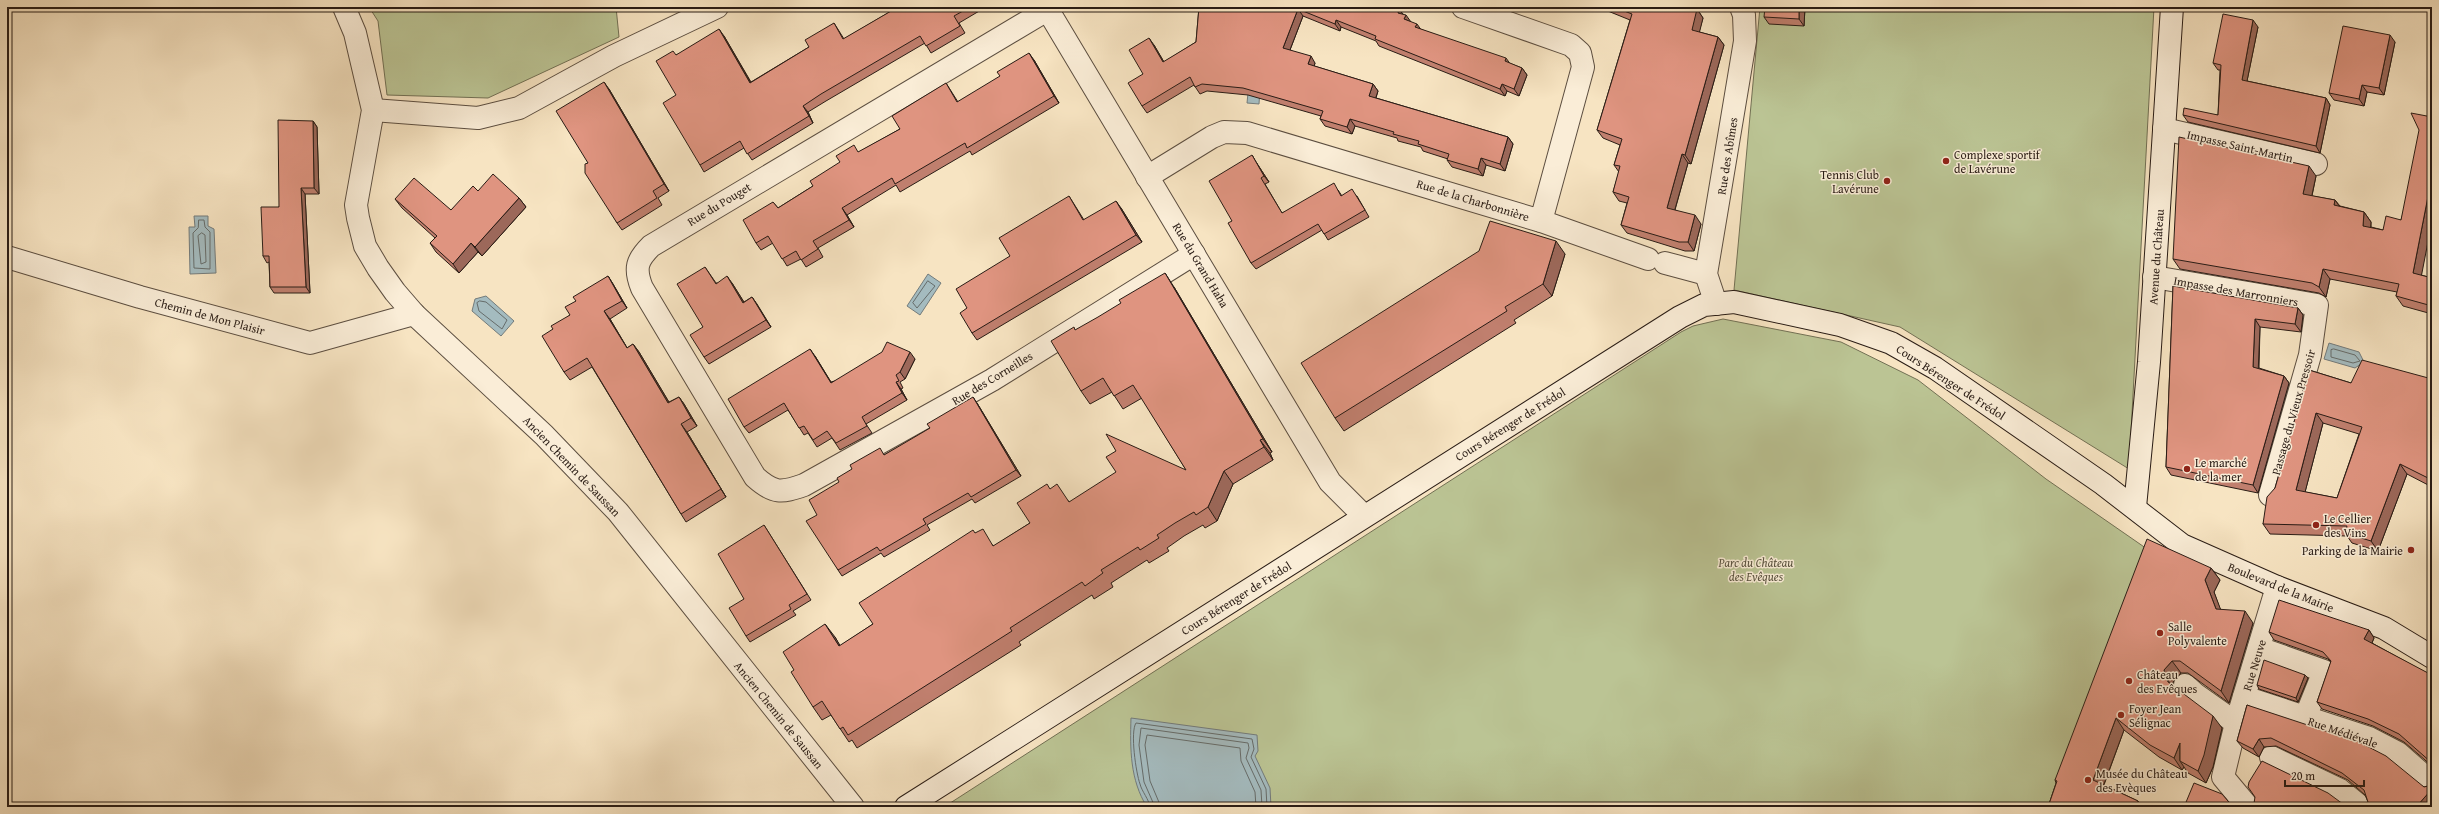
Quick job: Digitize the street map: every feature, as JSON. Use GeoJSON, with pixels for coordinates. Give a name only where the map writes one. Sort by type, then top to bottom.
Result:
{"type":"FeatureCollection","features":[{"type":"Feature","properties":{"kind":"street"},"geometry":{"type":"LineString","coordinates":[[344,7],[355,33],[373,110],[478,118],[519,108],[614,56],[717,7]]}},
{"type":"Feature","properties":{"kind":"street","name":"Rue de la Charbonnière"},"geometry":{"type":"LineString","coordinates":[[1146,177],[1212,137],[1224,132],[1247,133],[1541,220],[1584,67],[1580,54],[1571,45],[1462,7]]}},
{"type":"Feature","properties":{"kind":"street","name":"Rue des Abîmes"},"geometry":{"type":"LineString","coordinates":[[1716,304],[1706,274],[1745,41],[1744,15],[1741,7]]}},
{"type":"Feature","properties":{"kind":"street","name":"Avenue du Château"},"geometry":{"type":"LineString","coordinates":[[2135,507],[2154,277],[2172,7]]}},
{"type":"Feature","properties":{"kind":"street","name":"Rue du Grand Haha"},"geometry":{"type":"LineString","coordinates":[[1049,8],[1146,177],[1194,254],[1330,482],[1364,516]]}},
{"type":"Feature","properties":{"kind":"street","name":"Rue du Pouget"},"geometry":{"type":"LineString","coordinates":[[784,492],[767,488],[755,477],[642,288],[636,273],[641,256],[651,246],[707,211],[1049,8]]}},
{"type":"Feature","properties":{"kind":"street","name":"Ancien Chemin de Saussan"},"geometry":{"type":"LineString","coordinates":[[373,110],[356,205],[365,246],[378,268],[395,292],[414,314],[539,430],[618,512],[776,713],[847,799]]}},
{"type":"Feature","properties":{"kind":"street","name":"Impasse Saint-Martin"},"geometry":{"type":"LineString","coordinates":[[2164,128],[2316,164]]}},
{"type":"Feature","properties":{"kind":"street"},"geometry":{"type":"LineString","coordinates":[[1541,220],[1657,261],[1706,274]]}},
{"type":"Feature","properties":{"kind":"street","name":"Rue des Corneilles"},"geometry":{"type":"LineString","coordinates":[[784,492],[804,485],[992,380],[1194,254]]}},
{"type":"Feature","properties":{"kind":"street","name":"Chemin de Mon Plaisir"},"geometry":{"type":"LineString","coordinates":[[7,257],[140,297],[310,343],[414,314]]}},
{"type":"Feature","properties":{"kind":"street","name":"Impasse des Marronniers"},"geometry":{"type":"LineString","coordinates":[[2154,277],[2317,305]]}},
{"type":"Feature","properties":{"kind":"street","name":"Cours Bérenger de Frédol"},"geometry":{"type":"LineString","coordinates":[[906,807],[1680,317],[1704,305],[1734,302],[1825,322],[1891,343],[1935,368],[2135,507]]}},
{"type":"Feature","properties":{"kind":"street","name":"Passage du Vieux Pressoir"},"geometry":{"type":"LineString","coordinates":[[2270,495],[2310,355],[2317,305]]}},
{"type":"Feature","properties":{"kind":"street","name":"Boulevard de la Mairie"},"geometry":{"type":"LineString","coordinates":[[2135,507],[2182,544],[2277,587],[2384,628],[2432,657]]}},
{"type":"Feature","properties":{"kind":"street","name":"Rue Neuve"},"geometry":{"type":"LineString","coordinates":[[2248,807],[2223,777],[2244,697],[2277,587]]}},
{"type":"Feature","properties":{"kind":"street"},"geometry":{"type":"LineString","coordinates":[[2259,648],[2324,671],[2305,718]]}},
{"type":"Feature","properties":{"kind":"street"},"geometry":{"type":"LineString","coordinates":[[2185,685],[2234,733]]}},
{"type":"Feature","properties":{"kind":"street","name":"Rue Médiévale"},"geometry":{"type":"LineString","coordinates":[[2244,697],[2369,738],[2398,753],[2432,784]]}},
{"type":"Feature","properties":{"kind":"street"},"geometry":{"type":"LineString","coordinates":[[2271,757],[2340,790],[2361,807]]}},
{"type":"Feature","properties":{"kind":"green space"},"geometry":{"type":"Polygon","coordinates":[[[369,7],[616,7],[619,37],[488,98],[387,95],[378,21],[369,7]]]}},
{"type":"Feature","properties":{"kind":"green space","name":"Complexe sportif de Lavérune"},"geometry":{"type":"Polygon","coordinates":[[[1760,7],[2154,7],[2129,469],[1900,327],[1734,290],[1760,7]]]}},
{"type":"Feature","properties":{"kind":"green space","name":"Parc du Château des Evêques"},"geometry":{"type":"Polygon","coordinates":[[[1723,319],[1841,342],[1918,380],[2046,479],[2150,551],[2058,807],[944,807],[1681,332],[1693,326],[1723,319]]]}},
{"type":"Feature","properties":{"kind":"water"},"geometry":{"type":"Polygon","coordinates":[[[1250,73],[1261,74],[1259,104],[1247,103],[1250,73]]]}},
{"type":"Feature","properties":{"kind":"water"},"geometry":{"type":"Polygon","coordinates":[[[194,216],[208,216],[208,226],[214,229],[216,273],[190,274],[189,227],[195,227],[194,216]]]}},
{"type":"Feature","properties":{"kind":"water"},"geometry":{"type":"Polygon","coordinates":[[[928,274],[941,283],[920,315],[907,306],[928,274]]]}},
{"type":"Feature","properties":{"kind":"water"},"geometry":{"type":"Polygon","coordinates":[[[486,296],[514,321],[501,336],[472,311],[475,299],[486,296]]]}},
{"type":"Feature","properties":{"kind":"water"},"geometry":{"type":"Polygon","coordinates":[[[2329,343],[2359,352],[2364,362],[2355,368],[2324,359],[2329,343]]]}},
{"type":"Feature","properties":{"kind":"water"},"geometry":{"type":"Polygon","coordinates":[[[1131,718],[1257,735],[1258,751],[1255,756],[1270,788],[1271,807],[1147,807],[1137,786],[1132,764],[1131,718]]]}},
{"type":"Feature","properties":{"kind":"building"},"geometry":{"type":"Polygon","coordinates":[[[898,7],[970,7],[954,16],[960,26],[926,46],[920,36],[821,94],[803,106],[809,116],[747,154],[740,141],[700,165],[663,103],[676,95],[656,61],[673,51],[676,55],[719,29],[750,83],[809,47],[805,40],[834,23],[843,39],[898,7]]]}},
{"type":"Feature","properties":{"kind":"building"},"geometry":{"type":"Polygon","coordinates":[[[1199,7],[1394,7],[1399,9],[1398,13],[1406,15],[1404,19],[1417,24],[1415,27],[1506,58],[1505,61],[1522,68],[1514,89],[1502,84],[1500,89],[1375,39],[1376,36],[1336,20],[1335,24],[1298,9],[1283,48],[1311,56],[1308,64],[1373,84],[1369,96],[1508,137],[1500,164],[1481,158],[1478,169],[1447,160],[1449,154],[1418,144],[1419,141],[1393,134],[1394,132],[1350,119],[1347,127],[1320,119],[1323,111],[1243,88],[1202,84],[1195,87],[1190,77],[1142,106],[1128,83],[1143,74],[1129,50],[1149,38],[1163,62],[1196,42],[1199,7]]]}},
{"type":"Feature","properties":{"kind":"building"},"geometry":{"type":"Polygon","coordinates":[[[1614,7],[1692,7],[1697,9],[1692,30],[1718,37],[1685,155],[1682,154],[1667,208],[1695,215],[1688,242],[1679,242],[1621,225],[1629,197],[1613,192],[1620,166],[1614,165],[1622,139],[1597,130],[1632,14],[1614,7]]]}},
{"type":"Feature","properties":{"kind":"building"},"geometry":{"type":"Polygon","coordinates":[[[1765,7],[1799,7],[1799,19],[1764,17],[1765,7]]]}},
{"type":"Feature","properties":{"kind":"building"},"geometry":{"type":"Polygon","coordinates":[[[2223,14],[2253,20],[2242,80],[2326,98],[2316,146],[2183,115],[2184,108],[2218,115],[2221,65],[2213,63],[2223,14]]]}},
{"type":"Feature","properties":{"kind":"building"},"geometry":{"type":"Polygon","coordinates":[[[2343,26],[2390,35],[2379,88],[2362,85],[2359,99],[2329,93],[2343,26]]]}},
{"type":"Feature","properties":{"kind":"building"},"geometry":{"type":"Polygon","coordinates":[[[1029,53],[1054,96],[967,148],[965,143],[895,184],[892,178],[842,208],[849,220],[813,241],[818,249],[801,260],[796,251],[782,259],[768,236],[756,243],[743,220],[773,202],[778,208],[813,186],[810,181],[840,162],[836,156],[854,145],[858,152],[900,129],[892,116],[946,83],[957,102],[1000,76],[997,72],[1029,53]]]}},
{"type":"Feature","properties":{"kind":"building"},"geometry":{"type":"Polygon","coordinates":[[[604,82],[664,184],[653,191],[657,198],[617,223],[585,173],[585,164],[588,163],[556,111],[604,82]]]}},
{"type":"Feature","properties":{"kind":"building"},"geometry":{"type":"Polygon","coordinates":[[[2411,113],[2432,117],[2432,176],[2413,273],[2432,278],[2432,306],[2396,296],[2399,284],[2323,269],[2319,287],[2312,283],[2173,259],[2179,137],[2309,166],[2303,194],[2335,200],[2334,205],[2364,212],[2363,226],[2383,230],[2386,216],[2401,220],[2419,130],[2411,113]]]}},
{"type":"Feature","properties":{"kind":"building"},"geometry":{"type":"Polygon","coordinates":[[[278,120],[313,121],[314,188],[301,188],[306,287],[270,287],[269,256],[263,256],[261,207],[279,207],[278,120]]]}},
{"type":"Feature","properties":{"kind":"building"},"geometry":{"type":"Polygon","coordinates":[[[1252,155],[1264,176],[1261,178],[1282,213],[1334,183],[1341,196],[1352,189],[1365,210],[1324,234],[1318,224],[1251,263],[1228,223],[1232,221],[1209,181],[1252,155]]]}},
{"type":"Feature","properties":{"kind":"building"},"geometry":{"type":"Polygon","coordinates":[[[493,174],[519,198],[475,247],[471,243],[453,264],[430,243],[437,236],[395,199],[414,178],[451,210],[473,186],[478,191],[493,174]]]}},
{"type":"Feature","properties":{"kind":"building"},"geometry":{"type":"Polygon","coordinates":[[[1069,196],[1083,220],[1116,201],[1136,235],[972,333],[960,313],[967,308],[956,289],[1010,256],[999,238],[1069,196]]]}},
{"type":"Feature","properties":{"kind":"building"},"geometry":{"type":"Polygon","coordinates":[[[1490,221],[1556,241],[1543,284],[1505,307],[1507,311],[1335,418],[1301,363],[1479,251],[1490,221]]]}},
{"type":"Feature","properties":{"kind":"building"},"geometry":{"type":"Polygon","coordinates":[[[705,267],[716,284],[727,276],[743,303],[752,297],[766,320],[704,357],[690,335],[703,327],[677,284],[705,267]]]}},
{"type":"Feature","properties":{"kind":"building"},"geometry":{"type":"Polygon","coordinates":[[[1165,273],[1263,439],[1260,440],[1264,447],[1224,471],[1208,507],[1196,515],[1194,512],[1175,523],[1157,535],[1159,538],[1140,550],[1138,547],[1101,570],[1103,573],[1085,586],[1082,582],[1010,628],[1012,631],[848,735],[843,727],[840,729],[822,701],[813,707],[791,672],[794,670],[783,652],[825,624],[839,646],[873,624],[859,603],[973,530],[975,533],[983,529],[993,546],[1030,523],[1017,503],[1047,484],[1050,489],[1057,484],[1069,502],[1116,472],[1106,457],[1116,451],[1106,434],[1186,470],[1133,385],[1114,396],[1103,378],[1081,391],[1051,341],[1074,327],[1075,330],[1098,317],[1121,303],[1119,300],[1165,273]]]}},
{"type":"Feature","properties":{"kind":"building"},"geometry":{"type":"Polygon","coordinates":[[[608,276],[622,301],[604,311],[627,348],[633,344],[668,403],[679,397],[691,418],[681,424],[721,489],[681,514],[587,358],[564,372],[542,336],[553,329],[551,326],[570,315],[565,307],[576,301],[573,297],[608,276]]]}},
{"type":"Feature","properties":{"kind":"building"},"geometry":{"type":"Polygon","coordinates":[[[2173,286],[2298,308],[2295,324],[2255,319],[2253,367],[2284,376],[2253,485],[2166,467],[2173,286]]]}},
{"type":"Feature","properties":{"kind":"building"},"geometry":{"type":"Polygon","coordinates":[[[887,342],[910,352],[900,372],[896,375],[899,381],[896,382],[902,393],[862,417],[867,426],[836,443],[827,431],[813,440],[804,426],[799,428],[784,403],[744,427],[728,399],[810,349],[831,383],[882,352],[887,342]]]}},
{"type":"Feature","properties":{"kind":"building"},"geometry":{"type":"Polygon","coordinates":[[[2362,360],[2432,379],[2432,480],[2400,464],[2371,541],[2345,533],[2347,526],[2263,524],[2267,497],[2275,488],[2309,370],[2351,383],[2362,360]],[[2316,413],[2296,490],[2337,498],[2362,427],[2316,413]]]}},
{"type":"Feature","properties":{"kind":"building"},"geometry":{"type":"Polygon","coordinates":[[[973,397],[1016,470],[971,497],[968,493],[923,519],[926,524],[880,551],[877,547],[838,570],[806,521],[817,515],[809,500],[839,482],[837,478],[852,469],[850,465],[880,448],[884,455],[930,428],[927,424],[973,397]]]}},
{"type":"Feature","properties":{"kind":"building"},"geometry":{"type":"Polygon","coordinates":[[[764,525],[807,594],[789,605],[791,609],[746,636],[729,608],[744,599],[718,554],[764,525]]]}},
{"type":"Feature","properties":{"kind":"building","name":"Château des Evêques"},"geometry":{"type":"Polygon","coordinates":[[[2147,539],[2211,568],[2205,580],[2216,609],[2245,611],[2221,691],[2180,661],[2172,661],[2164,670],[2168,682],[2213,716],[2204,755],[2198,771],[2180,761],[2180,743],[2174,758],[2150,745],[2116,718],[2093,780],[2138,801],[2136,807],[2048,807],[2057,781],[2055,780],[2147,539]]]}},
{"type":"Feature","properties":{"kind":"building"},"geometry":{"type":"Polygon","coordinates":[[[2279,600],[2369,630],[2364,639],[2432,676],[2432,763],[2399,734],[2368,719],[2317,702],[2331,661],[2323,652],[2269,632],[2279,600]]]}},
{"type":"Feature","properties":{"kind":"building"},"geometry":{"type":"Polygon","coordinates":[[[2264,660],[2305,675],[2296,698],[2257,685],[2264,660]]]}},
{"type":"Feature","properties":{"kind":"building"},"geometry":{"type":"Polygon","coordinates":[[[2247,705],[2359,742],[2386,756],[2424,787],[2432,785],[2432,789],[2416,807],[2364,807],[2368,802],[2364,790],[2342,773],[2271,738],[2259,739],[2253,749],[2237,741],[2247,705]]]}},
{"type":"Feature","properties":{"kind":"building"},"geometry":{"type":"Polygon","coordinates":[[[2262,761],[2328,793],[2347,807],[2250,807],[2254,803],[2255,797],[2248,787],[2249,782],[2262,761]]]}},
{"type":"Feature","properties":{"kind":"building"},"geometry":{"type":"Polygon","coordinates":[[[2194,783],[2222,794],[2233,807],[2184,807],[2194,783]]]}},
{"type":"Feature","properties":{"kind":"place","name":"Complexe sportif de Lavérune"},"geometry":{"type":"Point","coordinates":[1946,161]}},
{"type":"Feature","properties":{"kind":"place","name":"Tennis Club Lavérune"},"geometry":{"type":"Point","coordinates":[1887,181]}},
{"type":"Feature","properties":{"kind":"place","name":"Le marché de la mer"},"geometry":{"type":"Point","coordinates":[2187,469]}},
{"type":"Feature","properties":{"kind":"place","name":"Le Cellier des Vins"},"geometry":{"type":"Point","coordinates":[2316,525]}},
{"type":"Feature","properties":{"kind":"place","name":"Parking de la Mairie"},"geometry":{"type":"Point","coordinates":[2411,550]}},
{"type":"Feature","properties":{"kind":"place","name":"Salle Polyvalente"},"geometry":{"type":"Point","coordinates":[2160,633]}},
{"type":"Feature","properties":{"kind":"place","name":"Château des Evêques"},"geometry":{"type":"Point","coordinates":[2129,681]}},
{"type":"Feature","properties":{"kind":"place","name":"Foyer Jean Sélignac"},"geometry":{"type":"Point","coordinates":[2121,715]}},
{"type":"Feature","properties":{"kind":"place","name":"Musée du Château des Evèques"},"geometry":{"type":"Point","coordinates":[2088,780]}}]}
